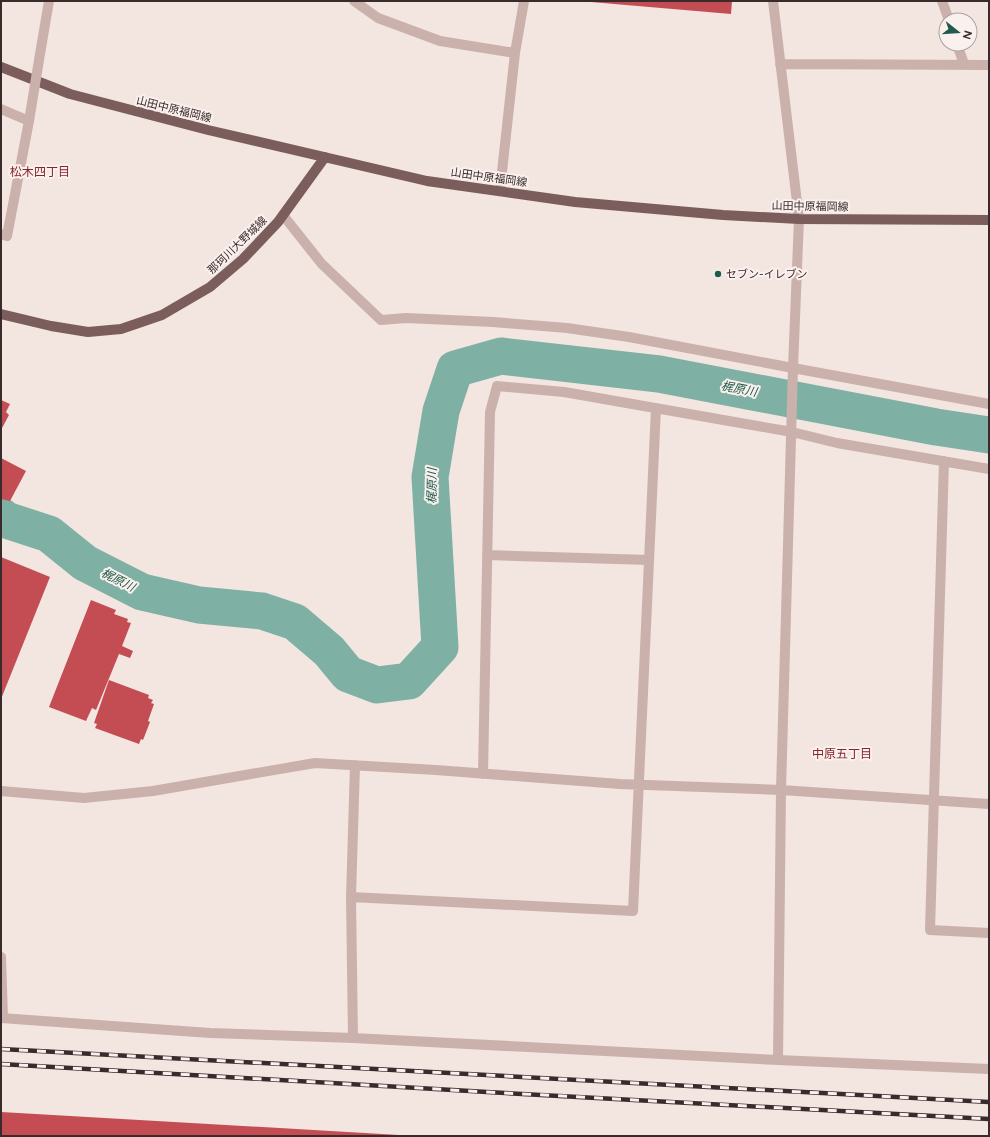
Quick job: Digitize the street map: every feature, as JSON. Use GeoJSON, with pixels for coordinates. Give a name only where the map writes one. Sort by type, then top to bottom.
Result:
{"type":"FeatureCollection","features":[{"type":"Feature","properties":{"kind":"main road","name":"山田中原福岡線"},"geometry":{"type":"LineString","coordinates":[[1,66],[70,94],[208,130],[427,181],[500,190],[575,202],[724,215],[799,219],[989,220]]}},
{"type":"Feature","properties":{"kind":"main road","name":"那珂川大野城線"},"geometry":{"type":"LineString","coordinates":[[1,314],[51,326],[88,332],[121,329],[162,315],[210,288],[243,259],[283,216],[325,157]]}},
{"type":"Feature","properties":{"kind":"street"},"geometry":{"type":"LineString","coordinates":[[1,234],[7,236],[29,121],[49,1]]}},
{"type":"Feature","properties":{"kind":"street"},"geometry":{"type":"LineString","coordinates":[[354,1],[378,18],[440,41],[515,53]]}},
{"type":"Feature","properties":{"kind":"street"},"geometry":{"type":"LineString","coordinates":[[500,190],[515,53],[524,1]]}},
{"type":"Feature","properties":{"kind":"street"},"geometry":{"type":"LineString","coordinates":[[773,1],[799,219],[793,368],[781,790],[778,1060]]}},
{"type":"Feature","properties":{"kind":"street"},"geometry":{"type":"LineString","coordinates":[[942,1],[946,12]]}},
{"type":"Feature","properties":{"kind":"street"},"geometry":{"type":"LineString","coordinates":[[960,52],[964,64]]}},
{"type":"Feature","properties":{"kind":"street"},"geometry":{"type":"LineString","coordinates":[[780,64],[989,65]]}},
{"type":"Feature","properties":{"kind":"street"},"geometry":{"type":"LineString","coordinates":[[1,109],[29,121]]}},
{"type":"Feature","properties":{"kind":"street"},"geometry":{"type":"LineString","coordinates":[[283,216],[321,263],[381,320],[406,318],[493,322],[567,328],[629,337],[989,404]]}},
{"type":"Feature","properties":{"kind":"street"},"geometry":{"type":"LineString","coordinates":[[483,774],[490,412],[497,386],[564,392],[792,432],[837,442],[989,469]]}},
{"type":"Feature","properties":{"kind":"street"},"geometry":{"type":"LineString","coordinates":[[351,897],[634,911],[656,408]]}},
{"type":"Feature","properties":{"kind":"street"},"geometry":{"type":"LineString","coordinates":[[944,461],[930,930],[989,933]]}},
{"type":"Feature","properties":{"kind":"street"},"geometry":{"type":"LineString","coordinates":[[487,555],[649,560]]}},
{"type":"Feature","properties":{"kind":"street"},"geometry":{"type":"LineString","coordinates":[[1,791],[84,798],[153,791],[315,763],[639,784],[781,790],[989,804]]}},
{"type":"Feature","properties":{"kind":"street"},"geometry":{"type":"LineString","coordinates":[[353,1038],[351,897],[355,766]]}},
{"type":"Feature","properties":{"kind":"street"},"geometry":{"type":"LineString","coordinates":[[1,957],[2,1018],[210,1033],[353,1038],[778,1060],[989,1069]]}},
{"type":"Feature","properties":{"kind":"building"},"geometry":{"type":"Polygon","coordinates":[[[591,1],[732,1],[731,14],[591,1]]]}},
{"type":"Feature","properties":{"kind":"building"},"geometry":{"type":"Polygon","coordinates":[[[1,400],[10,404],[6,412],[9,415],[1,430],[1,400]]]}},
{"type":"Feature","properties":{"kind":"building"},"geometry":{"type":"Polygon","coordinates":[[[1,458],[26,471],[10,501],[1,499],[1,458]]]}},
{"type":"Feature","properties":{"kind":"building"},"geometry":{"type":"Polygon","coordinates":[[[1,557],[50,577],[1,699],[1,557]]]}},
{"type":"Feature","properties":{"kind":"building"},"geometry":{"type":"Polygon","coordinates":[[[91,600],[116,610],[114,614],[128,619],[127,622],[131,623],[122,646],[133,651],[130,658],[119,654],[96,710],[92,708],[86,721],[49,707],[91,600]]]}},
{"type":"Feature","properties":{"kind":"building"},"geometry":{"type":"Polygon","coordinates":[[[109,680],[149,695],[148,698],[153,700],[151,703],[154,704],[148,721],[150,722],[143,740],[141,739],[139,744],[95,728],[97,724],[94,723],[109,680]]]}},
{"type":"Feature","properties":{"kind":"building"},"geometry":{"type":"Polygon","coordinates":[[[1,1112],[399,1135],[399,1136],[1,1136],[1,1112]]]}},
{"type":"Feature","properties":{"kind":"waterway","name":"梶原川"},"geometry":{"type":"LineString","coordinates":[[1,516],[6,520],[49,534],[85,563],[142,592],[199,605],[262,611],[295,622],[329,651],[348,674],[377,685],[409,681],[440,647],[430,477],[441,411],[455,369],[501,356],[659,374],[936,427],[989,435]]}},
{"type":"Feature","properties":{"kind":"railway"},"geometry":{"type":"LineString","coordinates":[[1,1049],[989,1102]]}},
{"type":"Feature","properties":{"kind":"railway"},"geometry":{"type":"LineString","coordinates":[[1,1064],[989,1119]]}},
{"type":"Feature","properties":{"kind":"place","name":"セブン-イレブン"},"geometry":{"type":"Point","coordinates":[718,274]}},
{"type":"Feature","properties":{"kind":"district","name":"松木四丁目"},"geometry":{"type":"Point","coordinates":[40,172]}},
{"type":"Feature","properties":{"kind":"district","name":"中原五丁目"},"geometry":{"type":"Point","coordinates":[842,754]}}]}
